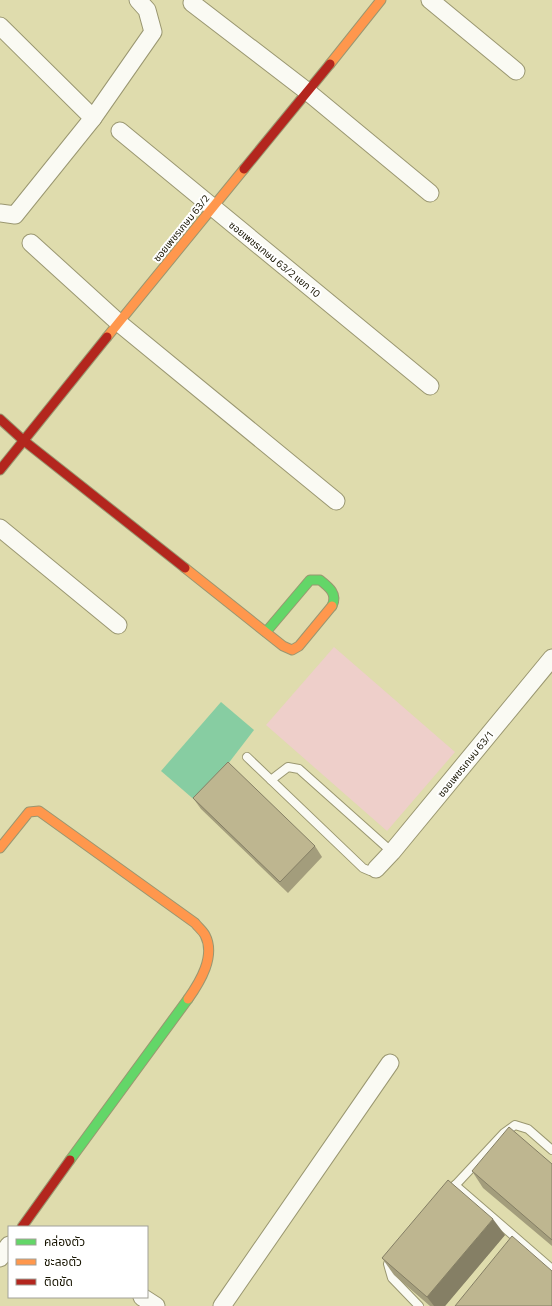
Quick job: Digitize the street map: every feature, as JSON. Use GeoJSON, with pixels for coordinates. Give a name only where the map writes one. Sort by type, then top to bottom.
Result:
{"type":"FeatureCollection","features":[{"type":"Feature","properties":{"kind":"street"},"geometry":{"type":"LineString","coordinates":[[0,213],[15,215],[93,118],[153,32],[147,10],[138,0]]}},
{"type":"Feature","properties":{"kind":"street","name":"ซอยเพชรเกษม 63/2"},"geometry":{"type":"LineString","coordinates":[[0,470],[212,207],[308,92],[381,0]]}},
{"type":"Feature","properties":{"kind":"street"},"geometry":{"type":"LineString","coordinates":[[430,0],[516,71]]}},
{"type":"Feature","properties":{"kind":"street"},"geometry":{"type":"LineString","coordinates":[[192,3],[308,92],[430,193]]}},
{"type":"Feature","properties":{"kind":"street"},"geometry":{"type":"LineString","coordinates":[[0,26],[93,118]]}},
{"type":"Feature","properties":{"kind":"street","name":"ซอยเพชรเกษม 63/2 แยก 10"},"geometry":{"type":"LineString","coordinates":[[120,131],[430,386]]}},
{"type":"Feature","properties":{"kind":"street"},"geometry":{"type":"LineString","coordinates":[[31,243],[119,323],[336,501]]}},
{"type":"Feature","properties":{"kind":"street"},"geometry":{"type":"LineString","coordinates":[[0,419],[23,440],[283,646],[292,650],[299,646],[333,604],[335,596],[333,591],[320,580],[310,580],[266,632]]}},
{"type":"Feature","properties":{"kind":"street"},"geometry":{"type":"LineString","coordinates":[[0,528],[118,625]]}},
{"type":"Feature","properties":{"kind":"street","name":"ซอยเพชรเกษม 63/1"},"geometry":{"type":"LineString","coordinates":[[376,869],[392,852],[552,658]]}},
{"type":"Feature","properties":{"kind":"street"},"geometry":{"type":"LineString","coordinates":[[0,848],[29,812],[39,811],[195,923],[206,936],[209,952],[204,972],[193,992],[30,1224]]}},
{"type":"Feature","properties":{"kind":"street"},"geometry":{"type":"LineString","coordinates":[[222,1306],[390,1063]]}},
{"type":"Feature","properties":{"kind":"street"},"geometry":{"type":"LineString","coordinates":[[0,1258],[8,1247]]}},
{"type":"Feature","properties":{"kind":"street"},"geometry":{"type":"LineString","coordinates":[[144,1298],[156,1306]]}},
{"type":"Feature","properties":{"kind":"lane"},"geometry":{"type":"LineString","coordinates":[[247,757],[363,868],[370,871],[376,869]]}},
{"type":"Feature","properties":{"kind":"lane"},"geometry":{"type":"LineString","coordinates":[[272,780],[288,766],[299,769],[392,852]]}},
{"type":"Feature","properties":{"kind":"lane"},"geometry":{"type":"LineString","coordinates":[[440,1202],[504,1133],[515,1126],[528,1128],[552,1150]]}},
{"type":"Feature","properties":{"kind":"lane"},"geometry":{"type":"LineString","coordinates":[[455,1185],[519,1245],[552,1268]]}},
{"type":"Feature","properties":{"kind":"lane"},"geometry":{"type":"LineString","coordinates":[[394,1251],[388,1264],[392,1278],[419,1306]]}},
{"type":"Feature","properties":{"kind":"shaded area"},"geometry":{"type":"Polygon","coordinates":[[[334,647],[455,752],[387,831],[266,725],[334,647]]]}},
{"type":"Feature","properties":{"kind":"shaded area"},"geometry":{"type":"Polygon","coordinates":[[[221,702],[254,730],[198,803],[161,771],[221,702]]]}},
{"type":"Feature","properties":{"kind":"building"},"geometry":{"type":"Polygon","coordinates":[[[228,762],[315,846],[280,882],[193,798],[228,762]]]}},
{"type":"Feature","properties":{"kind":"building"},"geometry":{"type":"Polygon","coordinates":[[[509,1127],[552,1164],[552,1240],[472,1171],[509,1127]]]}},
{"type":"Feature","properties":{"kind":"building"},"geometry":{"type":"Polygon","coordinates":[[[448,1180],[493,1219],[427,1297],[382,1258],[448,1180]]]}},
{"type":"Feature","properties":{"kind":"building"},"geometry":{"type":"Polygon","coordinates":[[[512,1236],[552,1271],[552,1306],[455,1306],[512,1236]]]}},
{"type":"Feature","properties":{"kind":"traffic: fast"},"geometry":{"type":"LineString","coordinates":[[266,632],[310,580],[320,580],[332,591],[334,598],[332,606]]}},
{"type":"Feature","properties":{"kind":"traffic: fast"},"geometry":{"type":"LineString","coordinates":[[70,1160],[188,999]]}},
{"type":"Feature","properties":{"kind":"traffic: slow"},"geometry":{"type":"LineString","coordinates":[[330,64],[381,0]]}},
{"type":"Feature","properties":{"kind":"traffic: slow"},"geometry":{"type":"LineString","coordinates":[[107,337],[244,169]]}},
{"type":"Feature","properties":{"kind":"traffic: slow"},"geometry":{"type":"LineString","coordinates":[[185,568],[283,646],[292,650],[299,646],[332,606]]}},
{"type":"Feature","properties":{"kind":"traffic: slow"},"geometry":{"type":"LineString","coordinates":[[0,848],[29,812],[39,811],[195,923],[205,935],[209,951],[208,960],[202,977],[188,999]]}},
{"type":"Feature","properties":{"kind":"traffic: jam"},"geometry":{"type":"LineString","coordinates":[[244,169],[330,64]]}},
{"type":"Feature","properties":{"kind":"traffic: jam"},"geometry":{"type":"LineString","coordinates":[[0,470],[107,337]]}},
{"type":"Feature","properties":{"kind":"traffic: jam"},"geometry":{"type":"LineString","coordinates":[[0,419],[23,440],[185,568]]}},
{"type":"Feature","properties":{"kind":"traffic: jam"},"geometry":{"type":"LineString","coordinates":[[23,1226],[70,1160]]}}]}
